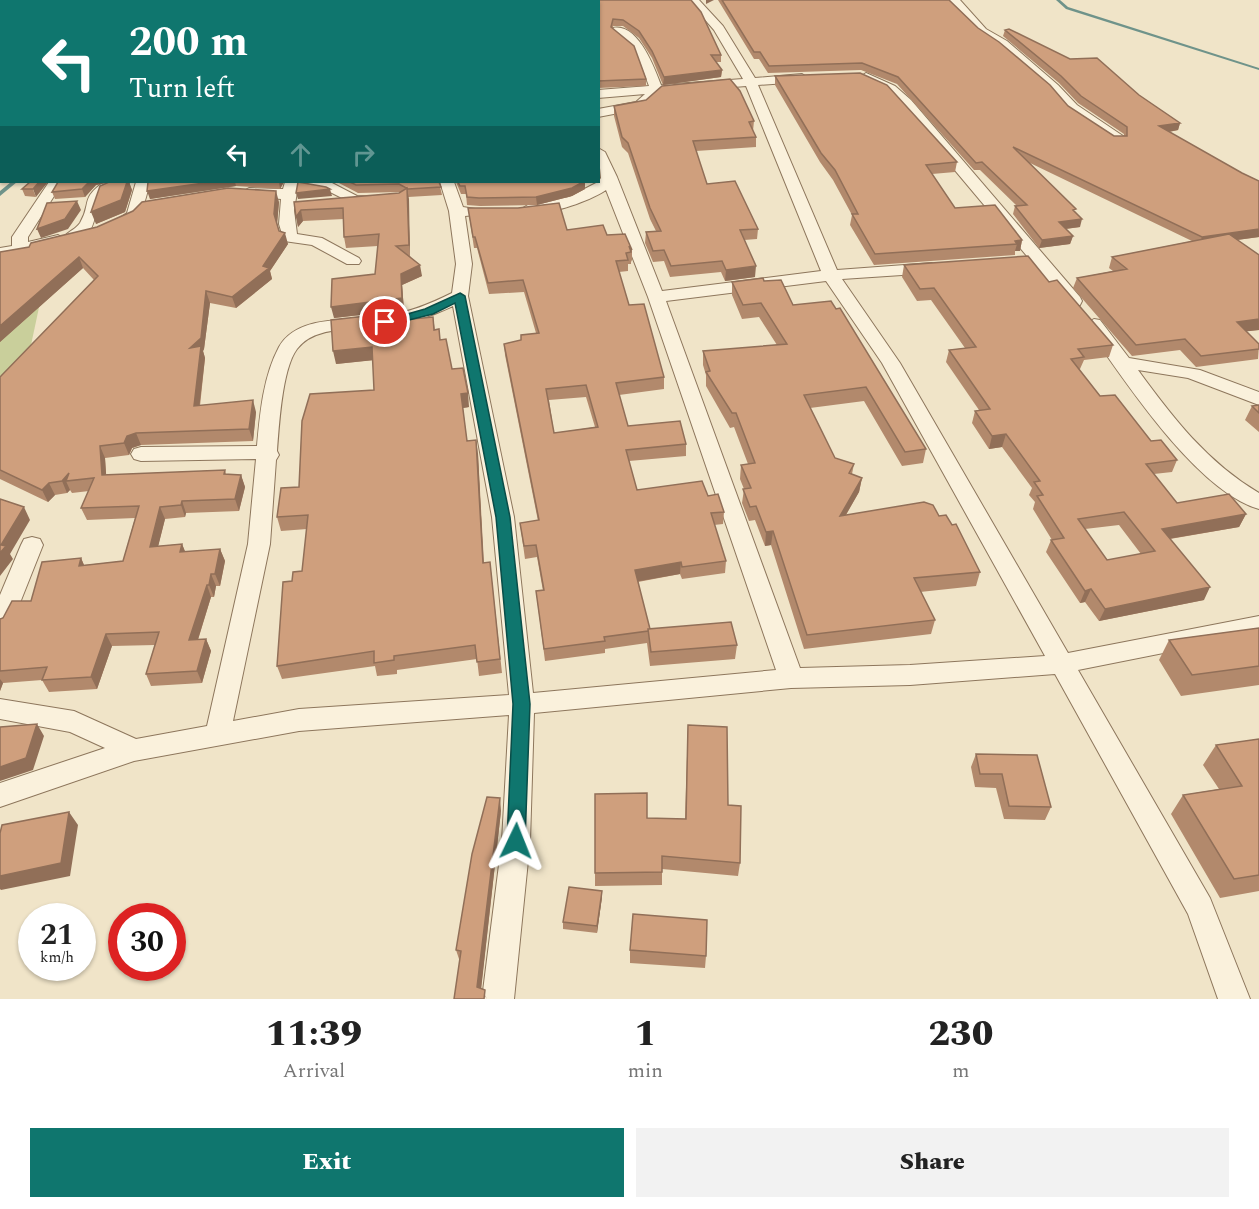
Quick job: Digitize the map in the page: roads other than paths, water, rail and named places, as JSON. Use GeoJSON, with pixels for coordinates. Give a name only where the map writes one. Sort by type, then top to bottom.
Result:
{"type":"FeatureCollection","features":[{"type":"Feature","properties":{"kind":"street"},"geometry":{"type":"LineString","coordinates":[[693,0],[719,28],[750,80],[831,275],[891,363],[1200,908],[1234,999]]}},
{"type":"Feature","properties":{"kind":"street"},"geometry":{"type":"LineString","coordinates":[[954,0],[981,30],[1003,44],[1054,88],[1072,108],[1118,139]]}},
{"type":"Feature","properties":{"kind":"street"},"geometry":{"type":"LineString","coordinates":[[617,30],[641,50],[657,91]]}},
{"type":"Feature","properties":{"kind":"street"},"geometry":{"type":"LineString","coordinates":[[850,76],[861,76],[876,81],[906,103],[1006,218],[1124,363],[1173,434],[1188,450],[1230,484],[1259,502]]}},
{"type":"Feature","properties":{"kind":"street"},"geometry":{"type":"LineString","coordinates":[[601,93],[657,91],[750,80],[816,78]]}},
{"type":"Feature","properties":{"kind":"street"},"geometry":{"type":"LineString","coordinates":[[600,111],[640,105],[657,91]]}},
{"type":"Feature","properties":{"kind":"street"},"geometry":{"type":"LineString","coordinates":[[600,156],[656,297],[791,678]]}},
{"type":"Feature","properties":{"kind":"street"},"geometry":{"type":"LineString","coordinates":[[520,210],[572,202],[588,197],[610,177]]}},
{"type":"Feature","properties":{"kind":"street"},"geometry":{"type":"LineString","coordinates":[[20,248],[20,237],[55,183]]}},
{"type":"Feature","properties":{"kind":"street"},"geometry":{"type":"LineString","coordinates":[[73,236],[86,228],[93,213],[92,203],[95,195],[109,185],[131,183]]}},
{"type":"Feature","properties":{"kind":"street"},"geometry":{"type":"LineString","coordinates":[[0,254],[73,236],[90,235],[115,227],[132,218],[142,183]]}},
{"type":"Feature","properties":{"kind":"street"},"geometry":{"type":"LineString","coordinates":[[306,183],[332,187],[354,200]]}},
{"type":"Feature","properties":{"kind":"street"},"geometry":{"type":"LineString","coordinates":[[447,183],[457,211],[464,264],[460,296],[503,517],[522,704],[516,841],[498,999]]}},
{"type":"Feature","properties":{"kind":"street"},"geometry":{"type":"LineString","coordinates":[[234,194],[267,192],[292,198],[290,238],[316,241],[352,261]]}},
{"type":"Feature","properties":{"kind":"street"},"geometry":{"type":"LineString","coordinates":[[329,203],[391,199]]}},
{"type":"Feature","properties":{"kind":"street"},"geometry":{"type":"LineString","coordinates":[[40,207],[92,203]]}},
{"type":"Feature","properties":{"kind":"street"},"geometry":{"type":"LineString","coordinates":[[136,208],[157,205]]}},
{"type":"Feature","properties":{"kind":"street"},"geometry":{"type":"LineString","coordinates":[[457,211],[490,213]]}},
{"type":"Feature","properties":{"kind":"street"},"geometry":{"type":"LineString","coordinates":[[1014,262],[1038,260]]}},
{"type":"Feature","properties":{"kind":"street"},"geometry":{"type":"LineString","coordinates":[[656,297],[831,275],[946,267]]}},
{"type":"Feature","properties":{"kind":"street"},"geometry":{"type":"LineString","coordinates":[[218,733],[259,544],[274,387],[288,348],[304,333],[323,327],[385,322],[429,311],[460,296]]}},
{"type":"Feature","properties":{"kind":"street"},"geometry":{"type":"LineString","coordinates":[[1124,363],[1150,365],[1201,376],[1234,385],[1259,399]]}},
{"type":"Feature","properties":{"kind":"street"},"geometry":{"type":"LineString","coordinates":[[141,454],[252,452],[269,455]]}},
{"type":"Feature","properties":{"kind":"street"},"geometry":{"type":"LineString","coordinates":[[0,623],[32,545]]}},
{"type":"Feature","properties":{"kind":"street"},"geometry":{"type":"LineString","coordinates":[[0,795],[134,750],[299,720],[522,704],[791,678],[910,675],[1062,664],[1259,625]]}},
{"type":"Feature","properties":{"kind":"street"},"geometry":{"type":"LineString","coordinates":[[0,708],[17,714],[74,722],[134,750]]}},
{"type":"Feature","properties":{"kind":"waterway"},"geometry":{"type":"LineString","coordinates":[[1058,0],[1067,8],[1259,69]]}},
{"type":"Feature","properties":{"kind":"waterway"},"geometry":{"type":"LineString","coordinates":[[0,194],[13,183]]}}]}
